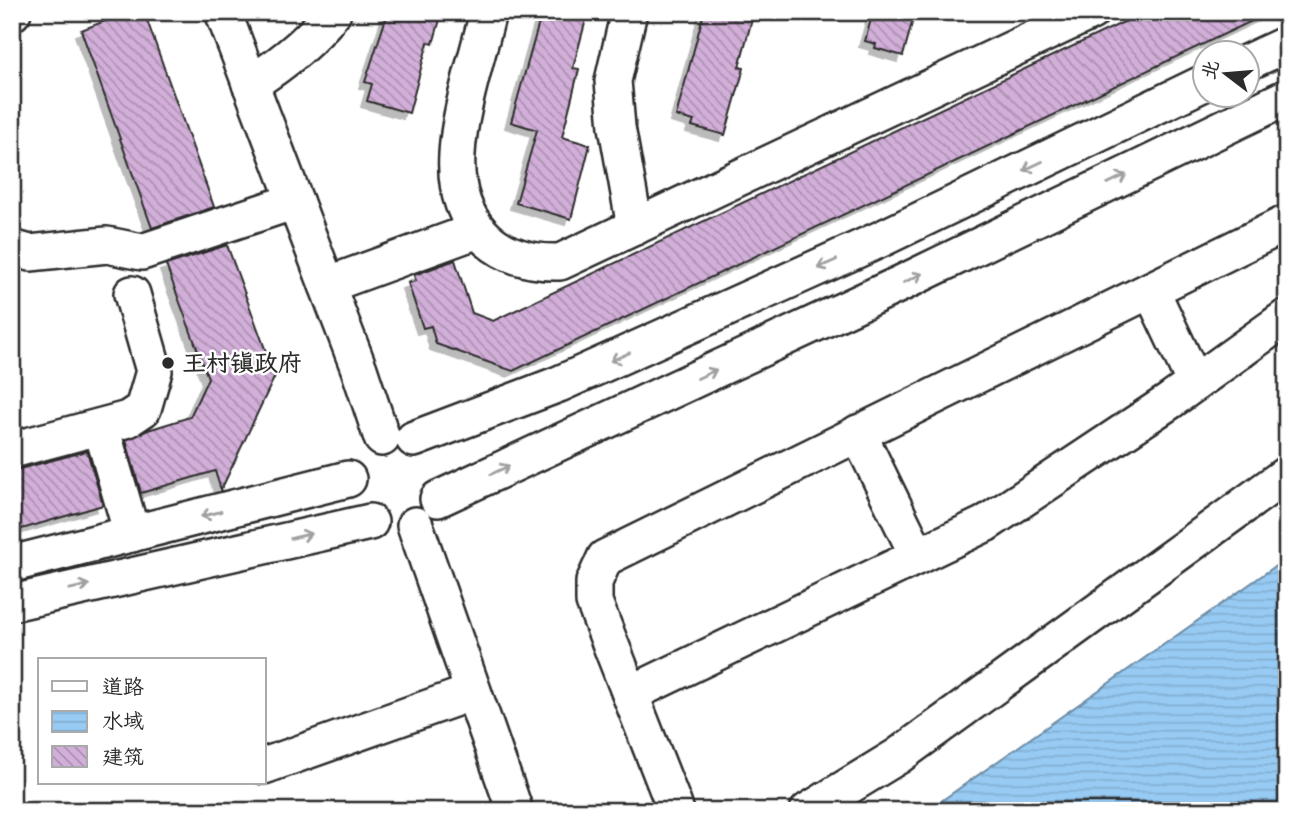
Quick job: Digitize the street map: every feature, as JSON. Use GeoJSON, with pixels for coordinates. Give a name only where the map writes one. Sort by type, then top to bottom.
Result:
{"type":"FeatureCollection","features":[{"type":"Feature","properties":{"kind":"street"},"geometry":{"type":"LineString","coordinates":[[223,12],[327,285],[398,438],[425,446],[435,458],[441,473],[442,488],[427,516],[415,525],[400,529],[384,528],[370,522],[358,512],[351,499],[348,479],[357,455],[366,446],[398,438],[559,384],[597,368],[881,239],[1190,90]]}},
{"type":"Feature","properties":{"kind":"street"},"geometry":{"type":"LineString","coordinates":[[250,85],[304,45],[333,12]]}},
{"type":"Feature","properties":{"kind":"street"},"geometry":{"type":"LineString","coordinates":[[488,12],[459,135],[458,177],[462,197],[478,230],[488,241],[513,256],[528,261],[560,262],[1091,12]]}},
{"type":"Feature","properties":{"kind":"street"},"geometry":{"type":"LineString","coordinates":[[629,12],[613,81],[617,127],[635,226]]}},
{"type":"Feature","properties":{"kind":"street"},"geometry":{"type":"LineString","coordinates":[[1260,57],[1287,44]]}},
{"type":"Feature","properties":{"kind":"street"},"geometry":{"type":"LineString","coordinates":[[438,499],[902,283],[1287,97]]}},
{"type":"Feature","properties":{"kind":"street"},"geometry":{"type":"LineString","coordinates":[[12,248],[30,253],[107,245],[142,252],[295,201]]}},
{"type":"Feature","properties":{"kind":"street"},"geometry":{"type":"LineString","coordinates":[[676,811],[594,601],[594,582],[605,558],[1287,223]]}},
{"type":"Feature","properties":{"kind":"street"},"geometry":{"type":"LineString","coordinates":[[327,285],[478,230]]}},
{"type":"Feature","properties":{"kind":"street"},"geometry":{"type":"LineString","coordinates":[[1151,290],[1195,383]]}},
{"type":"Feature","properties":{"kind":"street"},"geometry":{"type":"LineString","coordinates":[[12,450],[128,419],[143,410],[154,371],[132,294]]}},
{"type":"Feature","properties":{"kind":"street"},"geometry":{"type":"LineString","coordinates":[[630,694],[985,524],[1195,383],[1287,317]]}},
{"type":"Feature","properties":{"kind":"street"},"geometry":{"type":"LineString","coordinates":[[101,426],[132,534]]}},
{"type":"Feature","properties":{"kind":"street"},"geometry":{"type":"LineString","coordinates":[[858,433],[918,556]]}},
{"type":"Feature","properties":{"kind":"street"},"geometry":{"type":"LineString","coordinates":[[808,811],[898,755],[1287,474]]}},
{"type":"Feature","properties":{"kind":"street"},"geometry":{"type":"LineString","coordinates":[[12,564],[348,479]]}},
{"type":"Feature","properties":{"kind":"street"},"geometry":{"type":"LineString","coordinates":[[12,603],[370,522]]}},
{"type":"Feature","properties":{"kind":"street"},"geometry":{"type":"LineString","coordinates":[[415,525],[512,810]]}},
{"type":"Feature","properties":{"kind":"street"},"geometry":{"type":"LineString","coordinates":[[266,765],[473,692]]}},
{"type":"Feature","properties":{"kind":"water"},"geometry":{"type":"Polygon","coordinates":[[[1287,558],[1287,811],[927,811],[1287,558]]]}},
{"type":"Feature","properties":{"kind":"building"},"geometry":{"type":"Polygon","coordinates":[[[129,12],[144,12],[214,207],[152,228],[81,30],[129,12]]]}},
{"type":"Feature","properties":{"kind":"building"},"geometry":{"type":"Polygon","coordinates":[[[388,12],[427,12],[441,16],[433,44],[428,42],[409,113],[367,101],[372,84],[365,82],[388,12]]]}},
{"type":"Feature","properties":{"kind":"building"},"geometry":{"type":"Polygon","coordinates":[[[542,12],[588,12],[573,68],[579,69],[562,137],[590,145],[571,219],[516,203],[537,130],[511,122],[542,12]]]}},
{"type":"Feature","properties":{"kind":"building"},"geometry":{"type":"Polygon","coordinates":[[[704,12],[754,12],[739,67],[744,68],[725,135],[692,126],[694,121],[676,116],[704,12]]]}},
{"type":"Feature","properties":{"kind":"building"},"geometry":{"type":"Polygon","coordinates":[[[873,12],[915,12],[903,56],[875,48],[876,44],[865,41],[873,12]]]}},
{"type":"Feature","properties":{"kind":"building"},"geometry":{"type":"Polygon","coordinates":[[[1145,12],[1271,12],[1216,38],[1190,38],[1190,50],[513,371],[436,344],[431,326],[423,328],[408,283],[416,281],[414,275],[455,260],[472,313],[493,321],[1145,12]]]}},
{"type":"Feature","properties":{"kind":"building"},"geometry":{"type":"Polygon","coordinates":[[[227,245],[275,376],[221,490],[215,471],[141,493],[126,440],[190,417],[208,378],[166,265],[227,245]]]}},
{"type":"Feature","properties":{"kind":"building"},"geometry":{"type":"Polygon","coordinates":[[[87,451],[103,505],[12,532],[12,471],[87,451]]]}},
{"type":"Feature","properties":{"kind":"place","name":"王村镇政府"},"geometry":{"type":"Point","coordinates":[168,363]}}]}
